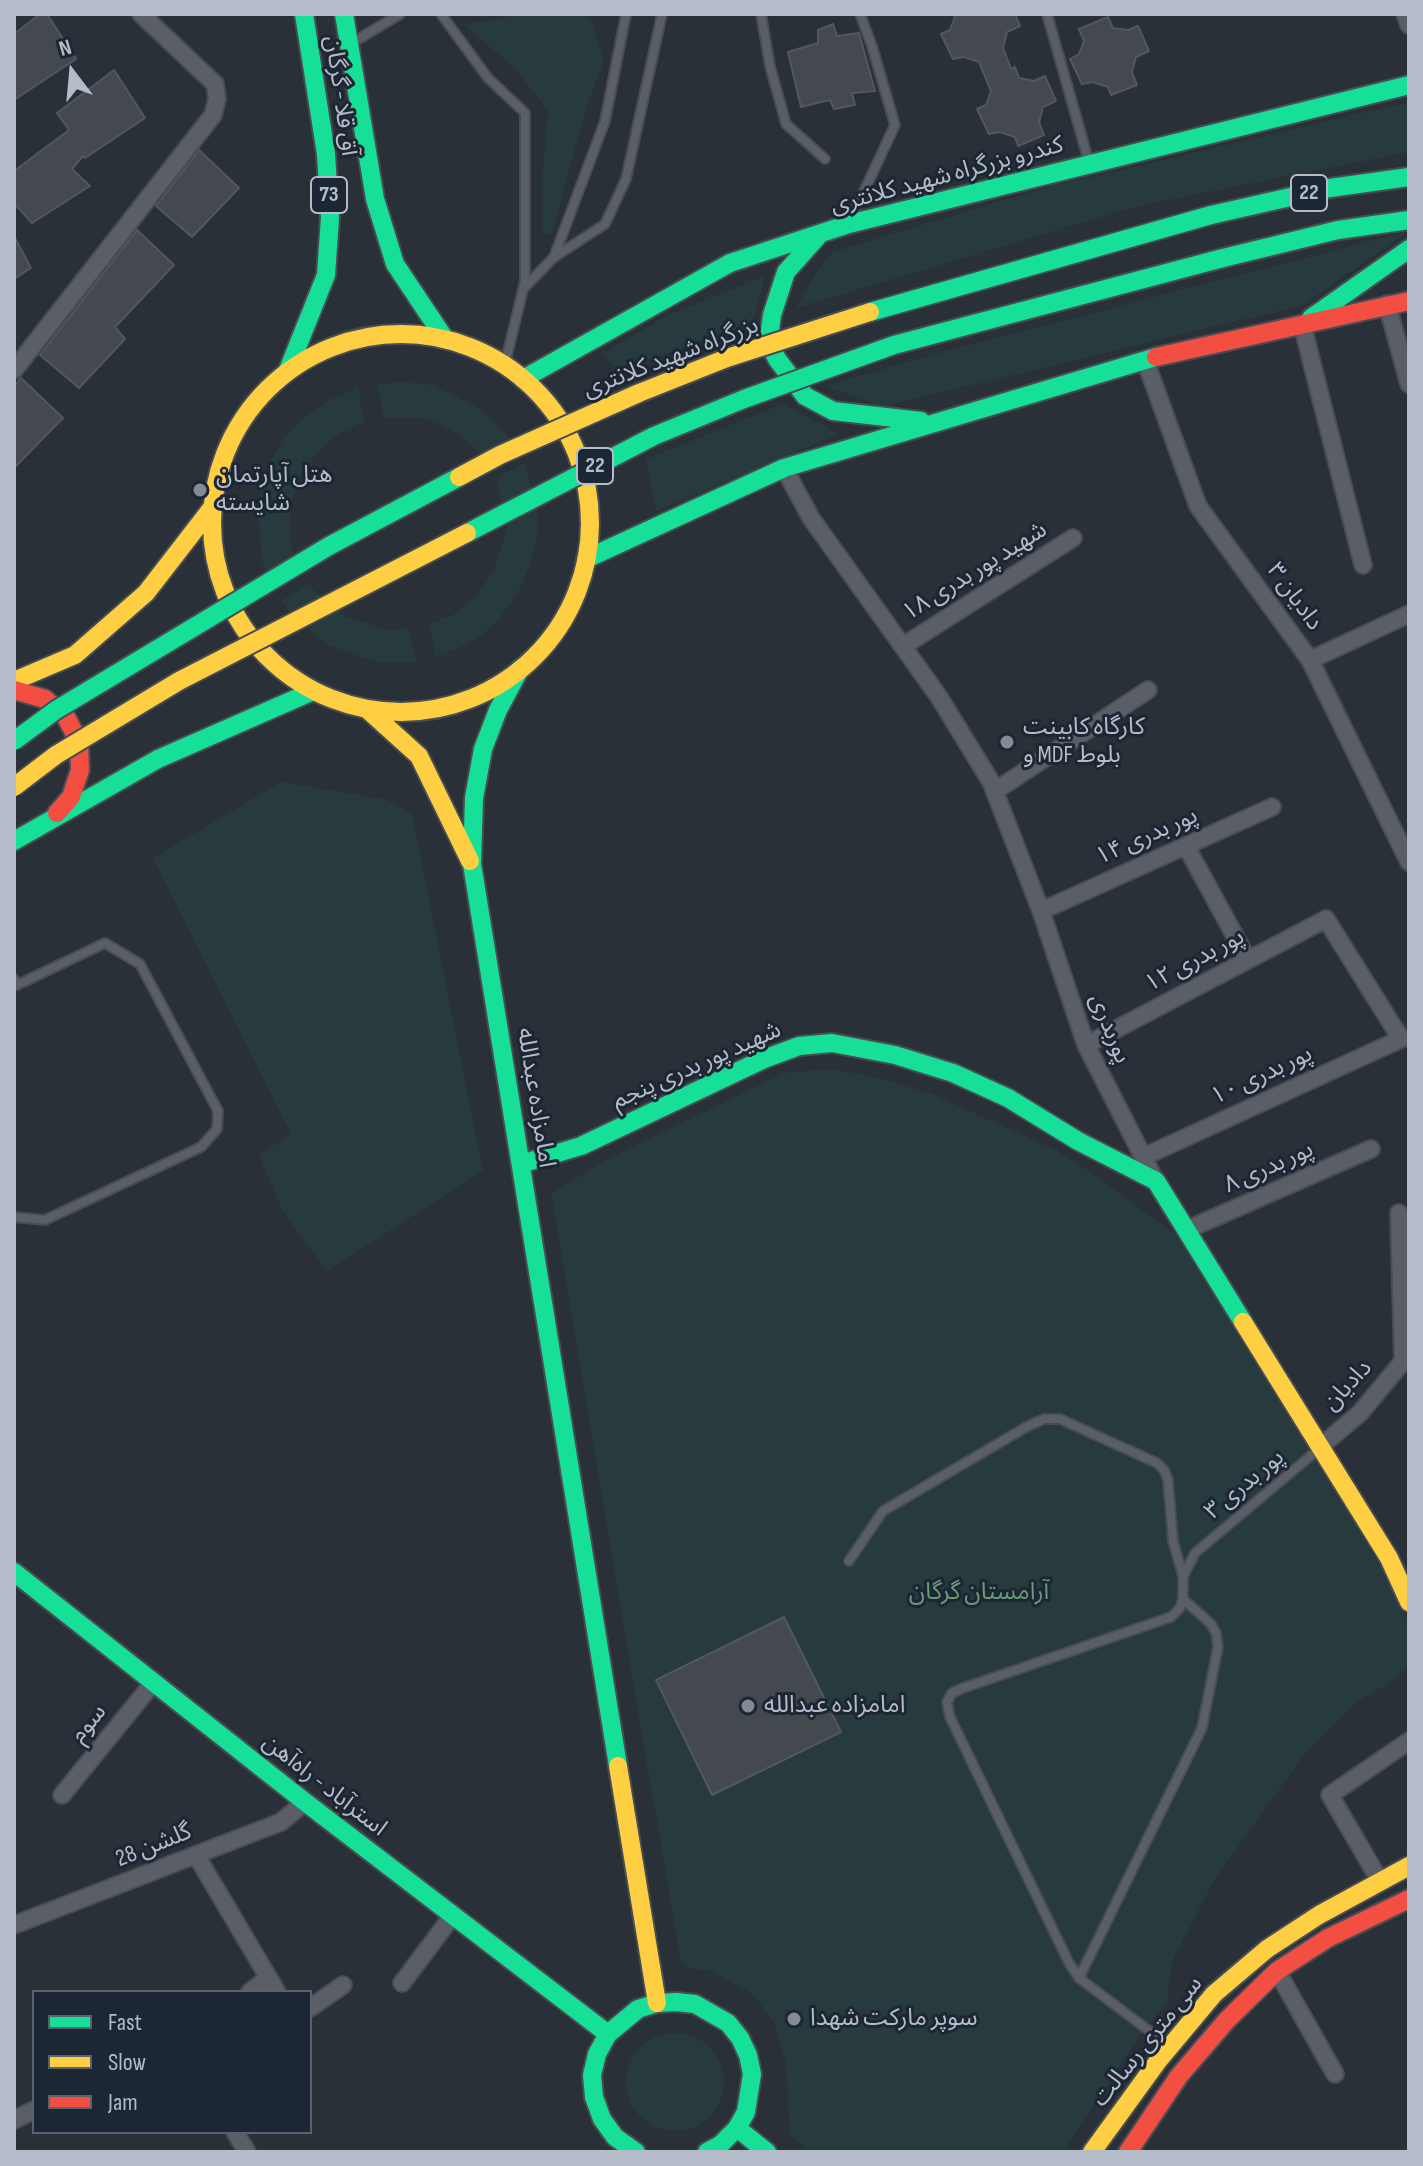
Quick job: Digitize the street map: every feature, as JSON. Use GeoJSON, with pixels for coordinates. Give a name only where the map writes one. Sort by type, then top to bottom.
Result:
{"type":"FeatureCollection","features":[{"type":"Feature","properties":{"kind":"main road","name":"آق قلا - گرگان"},"geometry":{"type":"LineString","coordinates":[[288,370],[326,275],[330,218],[326,154],[304,14]]}},
{"type":"Feature","properties":{"kind":"main road","name":"آق قلا - گرگان"},"geometry":{"type":"LineString","coordinates":[[344,14],[375,199],[395,264],[445,339]]}},
{"type":"Feature","properties":{"kind":"main road","name":"کندرو بزرگراه شهید کلانتری"},"geometry":{"type":"LineString","coordinates":[[523,379],[730,263],[849,224],[1409,85]]}},
{"type":"Feature","properties":{"kind":"main road","name":"بزرگراه شهید کلانتری"},"geometry":{"type":"LineString","coordinates":[[14,741],[56,710],[329,546],[500,455],[639,393],[727,358],[887,306],[1211,215],[1330,188],[1409,177]]}},
{"type":"Feature","properties":{"kind":"main road","name":"22"},"geometry":{"type":"LineString","coordinates":[[14,787],[56,755],[179,681],[654,436],[744,399],[894,345],[1338,230],[1409,220]]}},
{"type":"Feature","properties":{"kind":"main road"},"geometry":{"type":"LineString","coordinates":[[821,234],[786,272],[770,330],[771,347],[777,359],[805,396],[833,411],[936,422]]}},
{"type":"Feature","properties":{"kind":"main road"},"geometry":{"type":"LineString","coordinates":[[1302,324],[1409,249]]}},
{"type":"Feature","properties":{"kind":"main road"},"geometry":{"type":"LineString","coordinates":[[586,559],[784,468],[1145,360],[1409,301]]}},
{"type":"Feature","properties":{"kind":"main road","name":"22"},"geometry":{"type":"LineString","coordinates":[[380,335],[445,339],[505,364],[539,393],[562,424],[575,449],[589,507],[586,559],[568,612],[539,652],[496,686],[444,707],[398,712],[368,710],[311,692],[281,671],[256,646],[215,565],[211,509],[218,469],[232,434],[261,395],[288,370],[333,346],[380,335]]}},
{"type":"Feature","properties":{"kind":"main road"},"geometry":{"type":"LineString","coordinates":[[14,681],[75,655],[146,593],[211,509]]}},
{"type":"Feature","properties":{"kind":"main road","name":"امامزاده عبدالله"},"geometry":{"type":"LineString","coordinates":[[520,669],[498,710],[483,749],[474,798],[472,864],[657,2003]]}},
{"type":"Feature","properties":{"kind":"main road"},"geometry":{"type":"LineString","coordinates":[[14,690],[45,699],[66,717],[79,742],[80,770],[76,783],[71,797],[53,818]]}},
{"type":"Feature","properties":{"kind":"main road"},"geometry":{"type":"LineString","coordinates":[[14,841],[158,759],[311,692]]}},
{"type":"Feature","properties":{"kind":"main road","name":"امامزاده عبدالله"},"geometry":{"type":"LineString","coordinates":[[368,710],[419,756],[472,864]]}},
{"type":"Feature","properties":{"kind":"main road","name":"شهید پور بدری پنجم"},"geometry":{"type":"LineString","coordinates":[[521,1164],[581,1146],[764,1059],[799,1046],[832,1043],[895,1055],[953,1073],[1008,1098],[1078,1141],[1156,1181]]}},
{"type":"Feature","properties":{"kind":"main road","name":"پوربدری"},"geometry":{"type":"LineString","coordinates":[[1156,1181],[1389,1558],[1409,1602]]}},
{"type":"Feature","properties":{"kind":"main road","name":"استرآباد - راه‌آهن"},"geometry":{"type":"LineString","coordinates":[[14,1572],[305,1802],[608,2034]]}},
{"type":"Feature","properties":{"kind":"main road","name":"سی متری رسالت"},"geometry":{"type":"LineString","coordinates":[[1092,2152],[1164,2054],[1214,1994],[1267,1949],[1319,1915],[1409,1866]]}},
{"type":"Feature","properties":{"kind":"main road","name":"سی متری رسالت"},"geometry":{"type":"LineString","coordinates":[[1128,2152],[1179,2076],[1227,2020],[1277,1971],[1328,1938],[1409,1899]]}},
{"type":"Feature","properties":{"kind":"main road"},"geometry":{"type":"LineString","coordinates":[[636,2152],[615,2137],[602,2119],[594,2097],[592,2075],[597,2054],[608,2034],[638,2009],[657,2003],[676,2002],[695,2004],[728,2023],[740,2038],[752,2074],[746,2112],[737,2128],[720,2145],[707,2152]]}},
{"type":"Feature","properties":{"kind":"main road"},"geometry":{"type":"LineString","coordinates":[[1164,2054],[1179,2076]]}},
{"type":"Feature","properties":{"kind":"main road"},"geometry":{"type":"LineString","coordinates":[[737,2128],[767,2152]]}},
{"type":"Feature","properties":{"kind":"street"},"geometry":{"type":"LineString","coordinates":[[14,370],[213,115],[217,99],[215,84],[143,14]]}},
{"type":"Feature","properties":{"kind":"street"},"geometry":{"type":"LineString","coordinates":[[1405,14],[1409,25]]}},
{"type":"Feature","properties":{"kind":"street"},"geometry":{"type":"LineString","coordinates":[[1387,304],[1409,384]]}},
{"type":"Feature","properties":{"kind":"street"},"geometry":{"type":"LineString","coordinates":[[1302,324],[1363,565]]}},
{"type":"Feature","properties":{"kind":"street","name":"دادیان ۳"},"geometry":{"type":"LineString","coordinates":[[1145,360],[1198,506],[1310,660],[1409,862]]}},
{"type":"Feature","properties":{"kind":"street","name":"پوربدری"},"geometry":{"type":"LineString","coordinates":[[784,468],[811,518],[939,697],[995,791],[1041,911],[1086,1045],[1156,1181]]}},
{"type":"Feature","properties":{"kind":"street","name":"شهید پور بدری ۱۸"},"geometry":{"type":"LineString","coordinates":[[903,646],[1073,538]]}},
{"type":"Feature","properties":{"kind":"street"},"geometry":{"type":"LineString","coordinates":[[1310,660],[1409,614]]}},
{"type":"Feature","properties":{"kind":"street"},"geometry":{"type":"LineString","coordinates":[[995,791],[1148,690]]}},
{"type":"Feature","properties":{"kind":"street","name":"پور بدری ۱۴"},"geometry":{"type":"LineString","coordinates":[[1041,911],[1272,807]]}},
{"type":"Feature","properties":{"kind":"street"},"geometry":{"type":"LineString","coordinates":[[1186,846],[1248,960]]}},
{"type":"Feature","properties":{"kind":"street","name":"پور بدری ۱۲"},"geometry":{"type":"LineString","coordinates":[[1086,1045],[1326,919],[1401,1039]]}},
{"type":"Feature","properties":{"kind":"street","name":"پور بدری ۱۰"},"geometry":{"type":"LineString","coordinates":[[1143,1157],[1401,1039]]}},
{"type":"Feature","properties":{"kind":"street","name":"پور بدری ۸"},"geometry":{"type":"LineString","coordinates":[[1186,1230],[1371,1149]]}},
{"type":"Feature","properties":{"kind":"street"},"geometry":{"type":"LineString","coordinates":[[1399,1213],[1406,1357]]}},
{"type":"Feature","properties":{"kind":"street","name":"دادیان"},"geometry":{"type":"LineString","coordinates":[[1320,1447],[1360,1413],[1406,1357]]}},
{"type":"Feature","properties":{"kind":"street","name":"سوم"},"geometry":{"type":"LineString","coordinates":[[62,1795],[153,1683]]}},
{"type":"Feature","properties":{"kind":"street"},"geometry":{"type":"LineString","coordinates":[[1380,1881],[1330,1795],[1409,1741]]}},
{"type":"Feature","properties":{"kind":"street","name":"گلشن 28"},"geometry":{"type":"LineString","coordinates":[[14,1925],[281,1822],[305,1802]]}},
{"type":"Feature","properties":{"kind":"street"},"geometry":{"type":"LineString","coordinates":[[196,1855],[273,1985]]}},
{"type":"Feature","properties":{"kind":"street"},"geometry":{"type":"LineString","coordinates":[[402,1983],[453,1915]]}},
{"type":"Feature","properties":{"kind":"street"},"geometry":{"type":"LineString","coordinates":[[1277,1971],[1335,2074]]}},
{"type":"Feature","properties":{"kind":"street"},"geometry":{"type":"LineString","coordinates":[[312,2007],[343,1985]]}},
{"type":"Feature","properties":{"kind":"street"},"geometry":{"type":"LineString","coordinates":[[14,2120],[32,2111]]}},
{"type":"Feature","properties":{"kind":"street"},"geometry":{"type":"LineString","coordinates":[[236,2134],[247,2152]]}},
{"type":"Feature","properties":{"kind":"lane"},"geometry":{"type":"LineString","coordinates":[[349,45],[400,14]]}},
{"type":"Feature","properties":{"kind":"lane"},"geometry":{"type":"LineString","coordinates":[[441,14],[488,78],[525,113],[525,281],[505,364]]}},
{"type":"Feature","properties":{"kind":"lane"},"geometry":{"type":"LineString","coordinates":[[553,258],[605,121],[626,14]]}},
{"type":"Feature","properties":{"kind":"lane"},"geometry":{"type":"LineString","coordinates":[[523,289],[553,258],[605,224],[626,179],[662,14]]}},
{"type":"Feature","properties":{"kind":"lane"},"geometry":{"type":"LineString","coordinates":[[761,14],[770,66],[786,124],[825,159]]}},
{"type":"Feature","properties":{"kind":"lane"},"geometry":{"type":"LineString","coordinates":[[849,224],[895,125],[860,14]]}},
{"type":"Feature","properties":{"kind":"lane"},"geometry":{"type":"LineString","coordinates":[[1047,14],[1089,164]]}},
{"type":"Feature","properties":{"kind":"lane"},"geometry":{"type":"LineString","coordinates":[[14,1217],[45,1220],[201,1147],[217,1129],[218,1111],[140,964],[105,943],[15,983]]}},
{"type":"Feature","properties":{"kind":"lane"},"geometry":{"type":"LineString","coordinates":[[849,1561],[883,1511],[1044,1419],[1060,1419],[1157,1463],[1164,1470],[1168,1480],[1173,1541],[1183,1577],[1180,1608],[1171,1617],[963,1688],[952,1693],[947,1702],[956,1731],[1050,1927],[1079,1978],[1164,2054]]}},
{"type":"Feature","properties":{"kind":"lane","name":"پور بدری ۳"},"geometry":{"type":"LineString","coordinates":[[1183,1577],[1195,1553],[1320,1447]]}},
{"type":"Feature","properties":{"kind":"lane"},"geometry":{"type":"LineString","coordinates":[[1079,1978],[1202,1728],[1218,1647],[1216,1633],[1211,1624],[1183,1599]]}},
{"type":"Feature","properties":{"kind":"green space"},"geometry":{"type":"Polygon","coordinates":[[[513,14],[580,14],[592,20],[604,60],[586,108],[552,233],[543,234],[542,183],[548,111],[514,67],[463,24],[502,19],[513,14]]]}},
{"type":"Feature","properties":{"kind":"green space"},"geometry":{"type":"Polygon","coordinates":[[[1409,102],[1409,152],[1138,206],[796,308],[817,271],[833,252],[1044,188],[1409,102]]]}},
{"type":"Feature","properties":{"kind":"green space"},"geometry":{"type":"Polygon","coordinates":[[[1409,231],[1303,305],[881,407],[826,386],[931,355],[1409,231]]]}},
{"type":"Feature","properties":{"kind":"green space"},"geometry":{"type":"Polygon","coordinates":[[[765,276],[753,323],[618,371],[602,354],[666,316],[765,276]]]}},
{"type":"Feature","properties":{"kind":"green space"},"geometry":{"type":"Polygon","coordinates":[[[404,382],[432,385],[480,408],[506,433],[509,443],[486,457],[457,433],[436,423],[418,418],[384,418],[377,384],[404,382]]]}},
{"type":"Feature","properties":{"kind":"green space"},"geometry":{"type":"Polygon","coordinates":[[[358,388],[364,422],[343,431],[322,447],[303,472],[290,505],[290,537],[297,567],[270,582],[262,561],[258,509],[262,483],[270,463],[283,439],[304,418],[330,400],[358,388]]]}},
{"type":"Feature","properties":{"kind":"green space"},"geometry":{"type":"Polygon","coordinates":[[[783,404],[839,434],[656,511],[646,459],[783,404]]]}},
{"type":"Feature","properties":{"kind":"green space"},"geometry":{"type":"Polygon","coordinates":[[[524,463],[537,508],[537,539],[529,568],[517,594],[498,620],[478,638],[436,656],[429,624],[453,615],[474,598],[494,571],[507,527],[496,478],[524,463]]]}},
{"type":"Feature","properties":{"kind":"green space"},"geometry":{"type":"Polygon","coordinates":[[[308,585],[344,616],[387,630],[409,628],[416,661],[395,663],[368,660],[327,644],[294,617],[281,601],[308,585]]]}},
{"type":"Feature","properties":{"kind":"green space"},"geometry":{"type":"Polygon","coordinates":[[[281,782],[387,800],[412,814],[483,1171],[327,1271],[282,1210],[259,1155],[291,1134],[153,858],[281,782]]]}},
{"type":"Feature","properties":{"kind":"green space","name":"آرامستان گرگان"},"geometry":{"type":"Polygon","coordinates":[[[832,1069],[875,1077],[930,1093],[1056,1150],[1176,1235],[1384,1572],[1409,1623],[1409,1666],[1389,1683],[1357,1702],[1307,1751],[1214,1880],[1172,1962],[1167,2003],[1142,2032],[1063,2152],[811,2152],[790,2135],[786,2062],[774,2023],[752,1993],[711,1971],[691,1969],[682,1963],[679,1953],[551,1194],[600,1163],[784,1073],[832,1069]]]}},
{"type":"Feature","properties":{"kind":"green space"},"geometry":{"type":"Polygon","coordinates":[[[675,2033],[694,2037],[710,2047],[720,2063],[724,2082],[720,2101],[710,2117],[694,2127],[675,2131],[656,2127],[640,2117],[630,2101],[626,2082],[630,2063],[640,2047],[656,2037],[675,2033]]]}},
{"type":"Feature","properties":{"kind":"building"},"geometry":{"type":"Polygon","coordinates":[[[40,14],[47,14],[76,59],[14,100],[14,34],[40,14]]]}},
{"type":"Feature","properties":{"kind":"building"},"geometry":{"type":"Polygon","coordinates":[[[956,14],[1015,14],[1020,26],[1007,32],[1003,48],[1011,69],[1015,67],[1019,78],[1034,81],[1045,76],[1056,101],[1043,107],[1039,122],[1044,135],[1018,146],[1015,137],[1000,132],[989,134],[977,109],[986,105],[991,91],[979,62],[964,57],[953,59],[941,34],[950,30],[956,14]]]}},
{"type":"Feature","properties":{"kind":"building"},"geometry":{"type":"Polygon","coordinates":[[[1108,17],[1113,28],[1128,30],[1138,26],[1149,51],[1136,57],[1132,72],[1137,85],[1111,95],[1108,87],[1093,82],[1082,84],[1070,59],[1079,54],[1084,41],[1079,29],[1108,17]]]}},
{"type":"Feature","properties":{"kind":"building"},"geometry":{"type":"Polygon","coordinates":[[[833,24],[837,36],[859,33],[875,91],[852,93],[855,105],[834,109],[830,100],[801,107],[788,52],[818,43],[818,30],[833,24]]]}},
{"type":"Feature","properties":{"kind":"building"},"geometry":{"type":"Polygon","coordinates":[[[114,70],[145,118],[85,158],[83,156],[72,169],[90,186],[32,223],[14,203],[14,171],[69,130],[57,113],[114,70]]]}},
{"type":"Feature","properties":{"kind":"building"},"geometry":{"type":"Polygon","coordinates":[[[199,150],[239,188],[192,237],[156,206],[199,150]]]}},
{"type":"Feature","properties":{"kind":"building"},"geometry":{"type":"Polygon","coordinates":[[[137,230],[174,265],[115,327],[125,339],[79,388],[40,355],[137,230]]]}},
{"type":"Feature","properties":{"kind":"building"},"geometry":{"type":"Polygon","coordinates":[[[14,236],[31,268],[14,279],[14,236]]]}},
{"type":"Feature","properties":{"kind":"building"},"geometry":{"type":"Polygon","coordinates":[[[21,378],[63,418],[14,468],[14,387],[21,378]]]}},
{"type":"Feature","properties":{"kind":"building","name":"امامزاده عبدالله"},"geometry":{"type":"Polygon","coordinates":[[[784,1617],[841,1732],[712,1795],[656,1680],[784,1617]]]}},
{"type":"Feature","properties":{"kind":"traffic: fast"},"geometry":{"type":"LineString","coordinates":[[288,370],[326,275],[330,218],[326,154],[304,14]]}},
{"type":"Feature","properties":{"kind":"traffic: fast"},"geometry":{"type":"LineString","coordinates":[[344,14],[375,199],[395,264],[445,339]]}},
{"type":"Feature","properties":{"kind":"traffic: fast"},"geometry":{"type":"LineString","coordinates":[[523,379],[730,263],[849,224],[1409,85]]}},
{"type":"Feature","properties":{"kind":"traffic: fast"},"geometry":{"type":"LineString","coordinates":[[1211,215],[1330,188],[1409,177]]}},
{"type":"Feature","properties":{"kind":"traffic: fast"},"geometry":{"type":"LineString","coordinates":[[870,312],[1211,215]]}},
{"type":"Feature","properties":{"kind":"traffic: fast"},"geometry":{"type":"LineString","coordinates":[[1223,258],[1338,230],[1409,220]]}},
{"type":"Feature","properties":{"kind":"traffic: fast"},"geometry":{"type":"LineString","coordinates":[[819,235],[786,272],[770,330],[771,347],[777,359],[805,396],[833,411],[921,421]]}},
{"type":"Feature","properties":{"kind":"traffic: fast"},"geometry":{"type":"LineString","coordinates":[[1311,318],[1409,249]]}},
{"type":"Feature","properties":{"kind":"traffic: fast"},"geometry":{"type":"LineString","coordinates":[[467,533],[654,436],[744,399],[894,345],[1223,258]]}},
{"type":"Feature","properties":{"kind":"traffic: fast"},"geometry":{"type":"LineString","coordinates":[[586,559],[784,468],[1156,357]]}},
{"type":"Feature","properties":{"kind":"traffic: fast"},"geometry":{"type":"LineString","coordinates":[[14,741],[56,710],[329,546],[459,477]]}},
{"type":"Feature","properties":{"kind":"traffic: fast"},"geometry":{"type":"LineString","coordinates":[[520,669],[498,710],[483,749],[474,798],[472,864],[618,1766]]}},
{"type":"Feature","properties":{"kind":"traffic: fast"},"geometry":{"type":"LineString","coordinates":[[14,841],[158,759],[311,692]]}},
{"type":"Feature","properties":{"kind":"traffic: fast"},"geometry":{"type":"LineString","coordinates":[[521,1164],[581,1146],[764,1059],[799,1046],[832,1043],[895,1055],[953,1073],[1008,1098],[1078,1141],[1156,1181],[1243,1322]]}},
{"type":"Feature","properties":{"kind":"traffic: fast"},"geometry":{"type":"LineString","coordinates":[[14,1572],[305,1802],[608,2034]]}},
{"type":"Feature","properties":{"kind":"traffic: fast"},"geometry":{"type":"LineString","coordinates":[[636,2152],[615,2137],[602,2119],[594,2097],[592,2075],[597,2054],[608,2034],[638,2009],[657,2003],[676,2002],[695,2004],[728,2023],[740,2038],[752,2074],[746,2112],[737,2128],[720,2145],[707,2152]]}},
{"type":"Feature","properties":{"kind":"traffic: fast"},"geometry":{"type":"LineString","coordinates":[[737,2128],[767,2152]]}},
{"type":"Feature","properties":{"kind":"traffic: slow"},"geometry":{"type":"LineString","coordinates":[[459,477],[500,455],[639,393],[727,358],[870,312]]}},
{"type":"Feature","properties":{"kind":"traffic: slow"},"geometry":{"type":"LineString","coordinates":[[401,334],[456,342],[490,357],[521,377],[547,403],[567,434],[582,468],[590,523],[582,578],[567,612],[547,643],[521,669],[490,689],[456,704],[401,712],[346,704],[312,689],[281,669],[255,643],[235,612],[220,578],[212,523],[220,468],[235,434],[255,403],[281,377],[312,357],[346,342],[401,334]]}},
{"type":"Feature","properties":{"kind":"traffic: slow"},"geometry":{"type":"LineString","coordinates":[[14,681],[75,655],[146,593],[211,509]]}},
{"type":"Feature","properties":{"kind":"traffic: slow"},"geometry":{"type":"LineString","coordinates":[[14,787],[56,755],[179,681],[467,533]]}},
{"type":"Feature","properties":{"kind":"traffic: slow"},"geometry":{"type":"LineString","coordinates":[[368,710],[419,756],[470,861]]}},
{"type":"Feature","properties":{"kind":"traffic: slow"},"geometry":{"type":"LineString","coordinates":[[1243,1322],[1389,1558],[1409,1602]]}},
{"type":"Feature","properties":{"kind":"traffic: slow"},"geometry":{"type":"LineString","coordinates":[[618,1766],[657,2003]]}},
{"type":"Feature","properties":{"kind":"traffic: slow"},"geometry":{"type":"LineString","coordinates":[[1092,2152],[1158,2061],[1214,1994],[1267,1949],[1319,1915],[1409,1866]]}},
{"type":"Feature","properties":{"kind":"traffic: jam"},"geometry":{"type":"LineString","coordinates":[[1156,357],[1409,301]]}},
{"type":"Feature","properties":{"kind":"traffic: jam"},"geometry":{"type":"LineString","coordinates":[[14,690],[45,699],[66,717],[79,742],[80,770],[71,797],[57,813]]}},
{"type":"Feature","properties":{"kind":"traffic: jam"},"geometry":{"type":"LineString","coordinates":[[1128,2152],[1179,2076],[1227,2020],[1277,1971],[1328,1938],[1409,1899]]}},
{"type":"Feature","properties":{"kind":"place","name":"هتل آپارتمان شایسته"},"geometry":{"type":"Point","coordinates":[200,490]}},
{"type":"Feature","properties":{"kind":"place","name":"کارگاه کابینت و MDF بلوط"},"geometry":{"type":"Point","coordinates":[1007,742]}},
{"type":"Feature","properties":{"kind":"place","name":"امامزاده عبدالله"},"geometry":{"type":"Point","coordinates":[748,1706]}},
{"type":"Feature","properties":{"kind":"place","name":"سوپر مارکت شهدا"},"geometry":{"type":"Point","coordinates":[794,2019]}}]}
